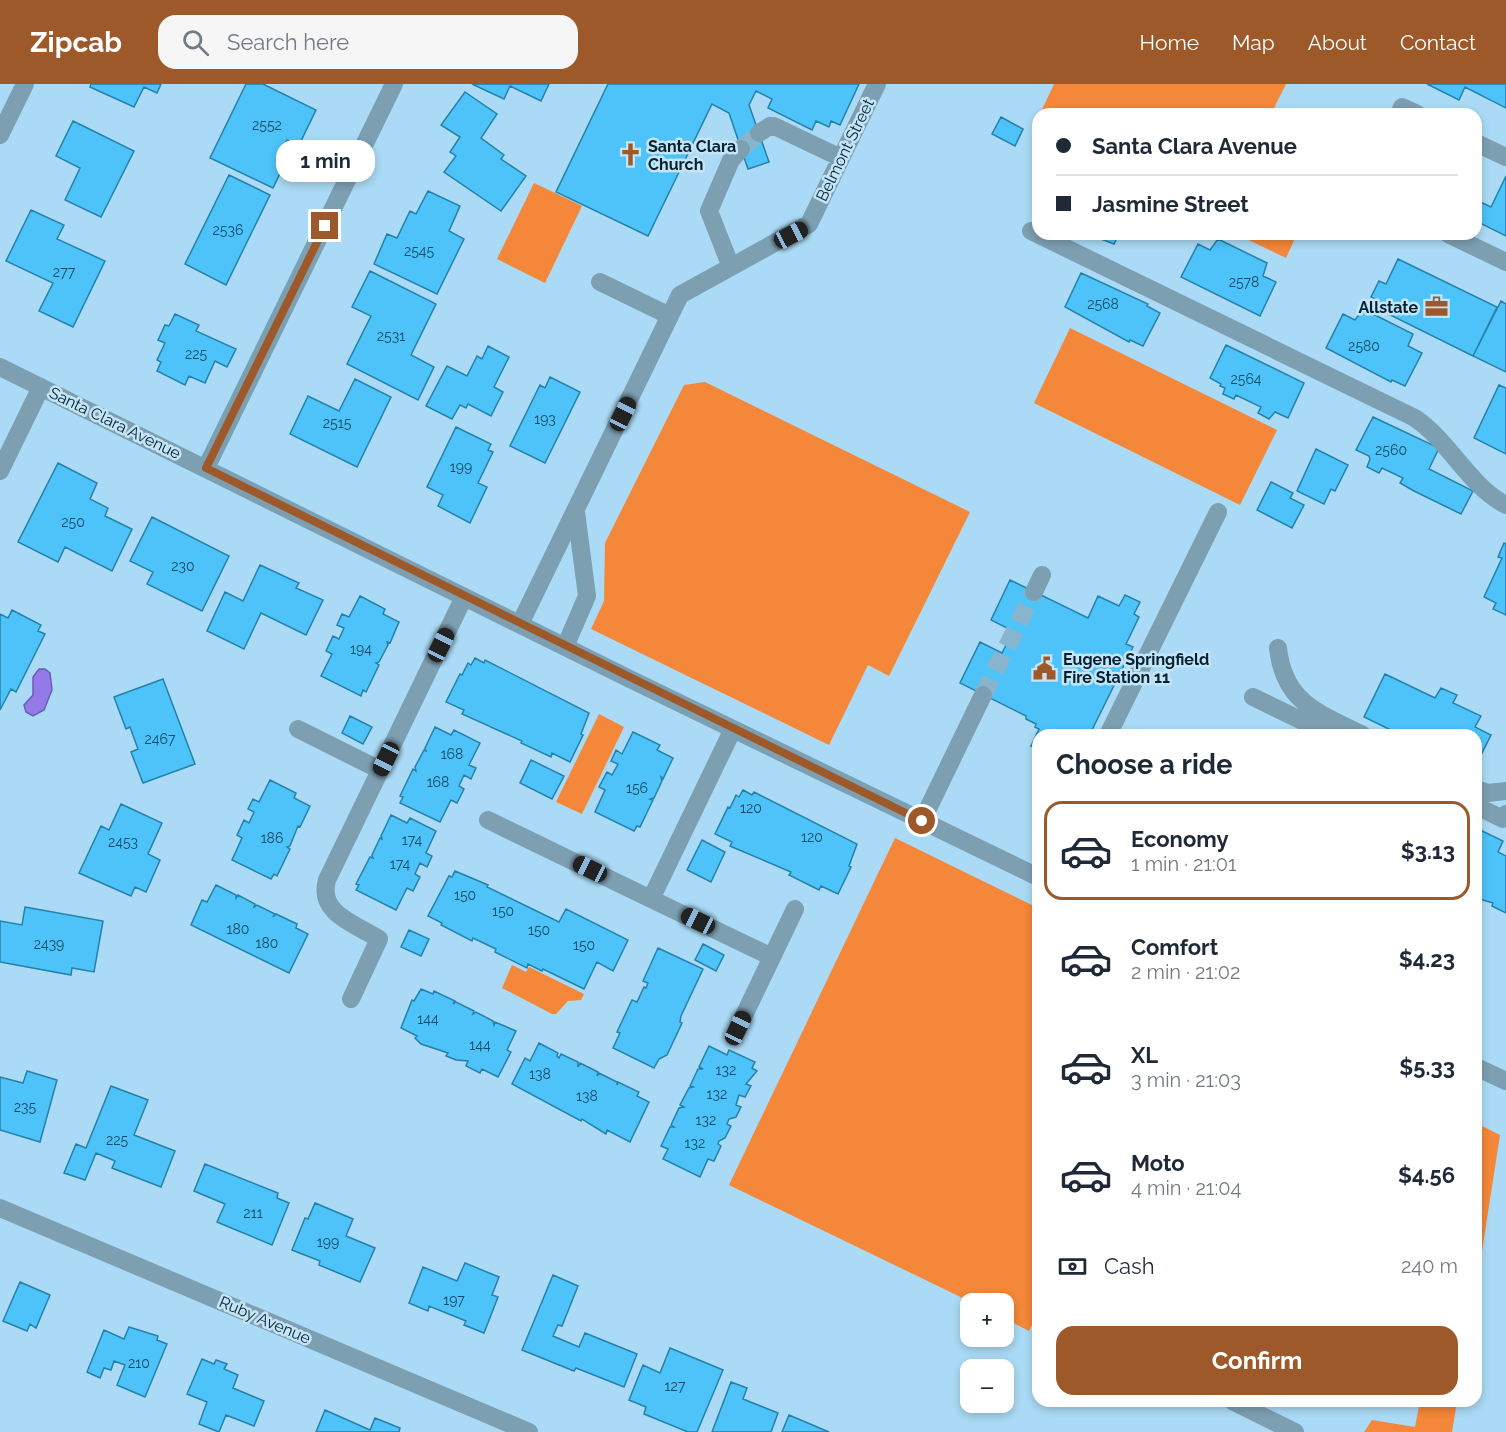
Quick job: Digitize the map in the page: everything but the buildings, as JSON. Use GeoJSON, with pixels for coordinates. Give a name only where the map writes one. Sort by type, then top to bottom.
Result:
{"type":"FeatureCollection","features":[{"type":"Feature","properties":{"kind":"street"},"geometry":{"type":"LineString","coordinates":[[0,135],[25,84]]}},
{"type":"Feature","properties":{"kind":"street"},"geometry":{"type":"LineString","coordinates":[[206,468],[394,84]]}},
{"type":"Feature","properties":{"kind":"street","name":"Belmont Street"},"geometry":{"type":"LineString","coordinates":[[520,624],[683,292],[806,227],[877,84]]}},
{"type":"Feature","properties":{"kind":"street"},"geometry":{"type":"LineString","coordinates":[[759,133],[774,126],[841,158]]}},
{"type":"Feature","properties":{"kind":"street"},"geometry":{"type":"LineString","coordinates":[[1482,145],[1506,157]]}},
{"type":"Feature","properties":{"kind":"street"},"geometry":{"type":"LineString","coordinates":[[731,267],[709,211],[731,160],[741,149]]}},
{"type":"Feature","properties":{"kind":"street"},"geometry":{"type":"LineString","coordinates":[[1049,240],[1415,418],[1429,428],[1493,497],[1506,505]]}},
{"type":"Feature","properties":{"kind":"street"},"geometry":{"type":"LineString","coordinates":[[1460,240],[1506,262]]}},
{"type":"Feature","properties":{"kind":"street"},"geometry":{"type":"LineString","coordinates":[[600,282],[670,316]]}},
{"type":"Feature","properties":{"kind":"street","name":"Santa Clara Avenue"},"geometry":{"type":"LineString","coordinates":[[0,367],[565,647],[1032,874]]}},
{"type":"Feature","properties":{"kind":"street"},"geometry":{"type":"LineString","coordinates":[[0,471],[41,387]]}},
{"type":"Feature","properties":{"kind":"street"},"geometry":{"type":"LineString","coordinates":[[565,647],[587,596],[576,512]]}},
{"type":"Feature","properties":{"kind":"street"},"geometry":{"type":"LineString","coordinates":[[1111,729],[1218,512]]}},
{"type":"Feature","properties":{"kind":"street"},"geometry":{"type":"LineString","coordinates":[[1034,592],[1042,575]]}},
{"type":"Feature","properties":{"kind":"street"},"geometry":{"type":"LineString","coordinates":[[351,999],[380,939],[341,918],[331,906],[325,886],[464,597]]}},
{"type":"Feature","properties":{"kind":"street"},"geometry":{"type":"LineString","coordinates":[[1278,648],[1282,673],[1299,699],[1312,710],[1351,729]]}},
{"type":"Feature","properties":{"kind":"street"},"geometry":{"type":"LineString","coordinates":[[922,821],[983,694]]}},
{"type":"Feature","properties":{"kind":"street"},"geometry":{"type":"LineString","coordinates":[[1253,697],[1319,729]]}},
{"type":"Feature","properties":{"kind":"street"},"geometry":{"type":"LineString","coordinates":[[298,729],[380,770]]}},
{"type":"Feature","properties":{"kind":"street"},"geometry":{"type":"LineString","coordinates":[[651,899],[733,729]]}},
{"type":"Feature","properties":{"kind":"street"},"geometry":{"type":"LineString","coordinates":[[1482,791],[1488,793],[1506,791]]}},
{"type":"Feature","properties":{"kind":"street"},"geometry":{"type":"LineString","coordinates":[[1482,809],[1503,819],[1506,814]]}},
{"type":"Feature","properties":{"kind":"street"},"geometry":{"type":"LineString","coordinates":[[488,820],[772,957]]}},
{"type":"Feature","properties":{"kind":"street"},"geometry":{"type":"LineString","coordinates":[[738,1028],[795,909]]}},
{"type":"Feature","properties":{"kind":"street"},"geometry":{"type":"LineString","coordinates":[[1482,1070],[1506,1081]]}},
{"type":"Feature","properties":{"kind":"street","name":"Ruby Avenue"},"geometry":{"type":"LineString","coordinates":[[0,1208],[529,1432]]}},
{"type":"Feature","properties":{"kind":"street"},"geometry":{"type":"LineString","coordinates":[[1244,1407],[1295,1432]]}},
{"type":"Feature","properties":{"kind":"shaded area"},"geometry":{"type":"Polygon","coordinates":[[[1054,84],[1286,84],[1274,108],[1043,108],[1054,84]]]}},
{"type":"Feature","properties":{"kind":"shaded area"},"geometry":{"type":"Polygon","coordinates":[[[534,183],[582,206],[545,283],[497,259],[534,183]]]}},
{"type":"Feature","properties":{"kind":"shaded area"},"geometry":{"type":"Polygon","coordinates":[[[1248,240],[1294,240],[1286,258],[1248,240]]]}},
{"type":"Feature","properties":{"kind":"shaded area"},"geometry":{"type":"Polygon","coordinates":[[[1070,328],[1277,430],[1240,505],[1034,403],[1070,328]]]}},
{"type":"Feature","properties":{"kind":"shaded area"},"geometry":{"type":"Polygon","coordinates":[[[705,382],[970,512],[889,676],[868,665],[829,745],[591,629],[604,601],[605,543],[684,385],[705,382]]]}},
{"type":"Feature","properties":{"kind":"shaded area"},"geometry":{"type":"Polygon","coordinates":[[[39,669],[45,669],[50,673],[52,690],[44,710],[33,716],[26,712],[24,705],[33,695],[33,677],[39,669]]]}},
{"type":"Feature","properties":{"kind":"shaded area"},"geometry":{"type":"Polygon","coordinates":[[[599,714],[624,727],[582,814],[556,802],[599,714]]]}},
{"type":"Feature","properties":{"kind":"shaded area"},"geometry":{"type":"Polygon","coordinates":[[[895,838],[1032,905],[1032,1325],[1029,1331],[1014,1323],[1014,1293],[960,1293],[960,1297],[729,1185],[895,838]]]}},
{"type":"Feature","properties":{"kind":"shaded area"},"geometry":{"type":"Polygon","coordinates":[[[512,965],[526,972],[529,967],[584,994],[581,1000],[568,1001],[556,1014],[552,1014],[502,988],[512,965]]]}},
{"type":"Feature","properties":{"kind":"shaded area"},"geometry":{"type":"Polygon","coordinates":[[[1482,1126],[1500,1135],[1482,1251],[1482,1126]]]}},
{"type":"Feature","properties":{"kind":"shaded area"},"geometry":{"type":"Polygon","coordinates":[[[1419,1407],[1456,1407],[1452,1432],[1364,1432],[1372,1420],[1415,1427],[1419,1407]]]}},
{"type":"Feature","properties":{"kind":"tunnel"},"geometry":{"type":"LineString","coordinates":[[741,149],[759,133]]}},
{"type":"Feature","properties":{"kind":"tunnel"},"geometry":{"type":"LineString","coordinates":[[983,695],[1034,592]]}},
{"type":"Feature","properties":{"kind":"place","name":"Santa Clara Church"},"geometry":{"type":"Point","coordinates":[630,155]}},
{"type":"Feature","properties":{"kind":"place","name":"Allstate"},"geometry":{"type":"Point","coordinates":[1436,307]}},
{"type":"Feature","properties":{"kind":"place","name":"Eugene Springfield Fire Station 11"},"geometry":{"type":"Point","coordinates":[1045,668]}},
{"type":"Feature","properties":{"kind":"route"},"geometry":{"type":"LineString","coordinates":[[325,226],[206,468],[922,821]]}}]}
